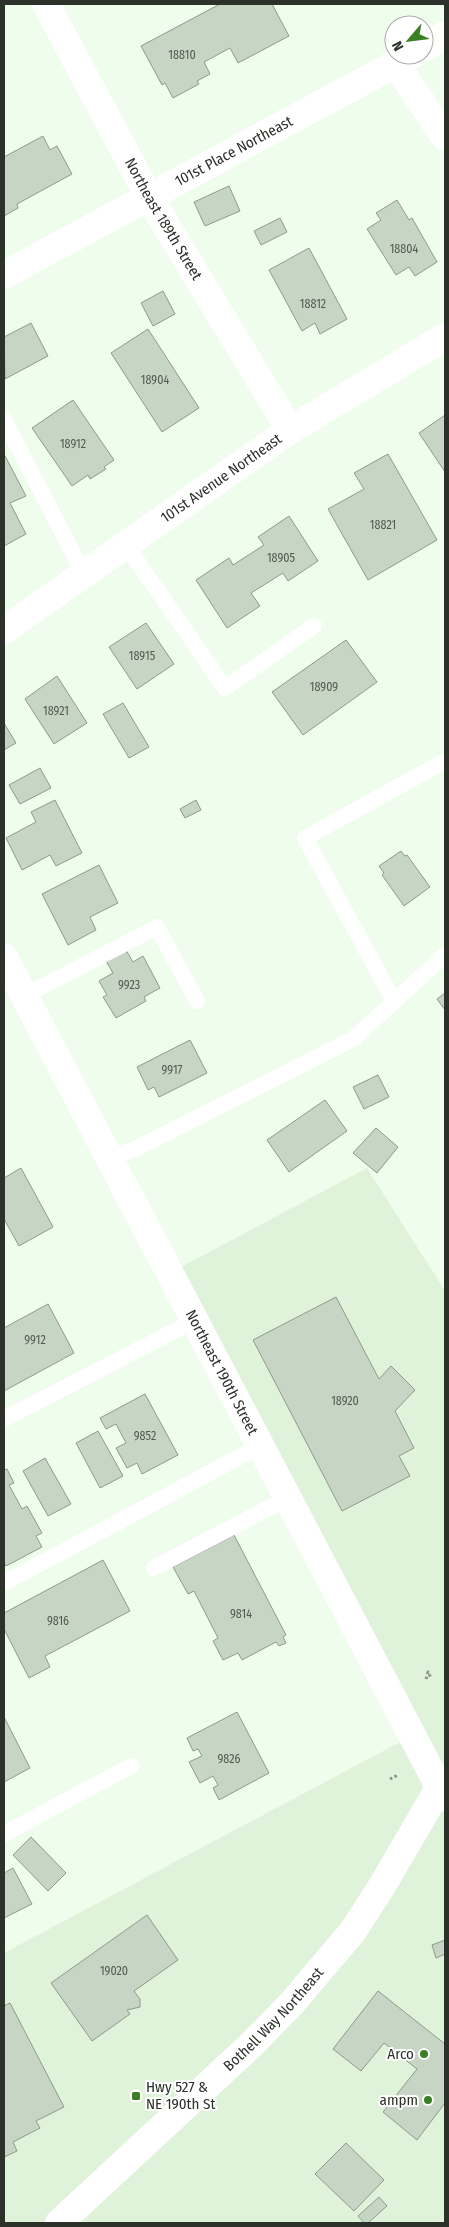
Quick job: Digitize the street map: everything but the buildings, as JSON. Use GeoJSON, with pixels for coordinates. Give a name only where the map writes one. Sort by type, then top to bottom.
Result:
{"type":"FeatureCollection","features":[{"type":"Feature","properties":{"kind":"street","name":"Northeast 189th Street"},"geometry":{"type":"LineString","coordinates":[[46,4],[149,197],[290,430]]}},
{"type":"Feature","properties":{"kind":"street"},"geometry":{"type":"LineString","coordinates":[[434,42],[445,35]]}},
{"type":"Feature","properties":{"kind":"street","name":"101st Place Northeast"},"geometry":{"type":"LineString","coordinates":[[4,275],[395,65]]}},
{"type":"Feature","properties":{"kind":"street"},"geometry":{"type":"LineString","coordinates":[[407,65],[445,137]]}},
{"type":"Feature","properties":{"kind":"street","name":"101st Avenue Northeast"},"geometry":{"type":"LineString","coordinates":[[4,630],[290,430],[445,337]]}},
{"type":"Feature","properties":{"kind":"street","name":"Northeast 190th Street"},"geometry":{"type":"LineString","coordinates":[[4,956],[260,1446],[443,1788]]}},
{"type":"Feature","properties":{"kind":"street","name":"Bothell Way Northeast"},"geometry":{"type":"LineString","coordinates":[[59,2223],[245,2051],[292,2003],[353,1931],[443,1788]]}},
{"type":"Feature","properties":{"kind":"lane"},"geometry":{"type":"LineString","coordinates":[[4,420],[84,574]]}},
{"type":"Feature","properties":{"kind":"lane"},"geometry":{"type":"LineString","coordinates":[[126,545],[225,688],[314,626]]}},
{"type":"Feature","properties":{"kind":"lane"},"geometry":{"type":"LineString","coordinates":[[394,1001],[305,838],[445,761]]}},
{"type":"Feature","properties":{"kind":"lane"},"geometry":{"type":"LineString","coordinates":[[24,996],[157,927],[197,1002]]}},
{"type":"Feature","properties":{"kind":"lane"},"geometry":{"type":"LineString","coordinates":[[110,1157],[135,1149],[354,1039],[445,955]]}},
{"type":"Feature","properties":{"kind":"lane"},"geometry":{"type":"LineString","coordinates":[[4,1420],[194,1320]]}},
{"type":"Feature","properties":{"kind":"lane"},"geometry":{"type":"LineString","coordinates":[[4,1583],[260,1446]]}},
{"type":"Feature","properties":{"kind":"lane"},"geometry":{"type":"LineString","coordinates":[[154,1568],[288,1498]]}},
{"type":"Feature","properties":{"kind":"lane"},"geometry":{"type":"LineString","coordinates":[[4,1834],[131,1766]]}},
{"type":"Feature","properties":{"kind":"path"},"geometry":{"type":"LineString","coordinates":[[426,1679],[428,1672],[431,1678]]}},
{"type":"Feature","properties":{"kind":"path"},"geometry":{"type":"LineString","coordinates":[[390,1779],[398,1775]]}},
{"type":"Feature","properties":{"kind":"shaded area"},"geometry":{"type":"Polygon","coordinates":[[[367,1168],[445,1291],[445,2223],[4,2223],[4,1953],[421,1731],[170,1273],[367,1168]]]}},
{"type":"Feature","properties":{"kind":"place","name":"Arco"},"geometry":{"type":"Point","coordinates":[424,2054]}},
{"type":"Feature","properties":{"kind":"place","name":"Hwy 527 & NE 190th St"},"geometry":{"type":"Point","coordinates":[136,2096]}},
{"type":"Feature","properties":{"kind":"place","name":"ampm"},"geometry":{"type":"Point","coordinates":[428,2100]}}]}
